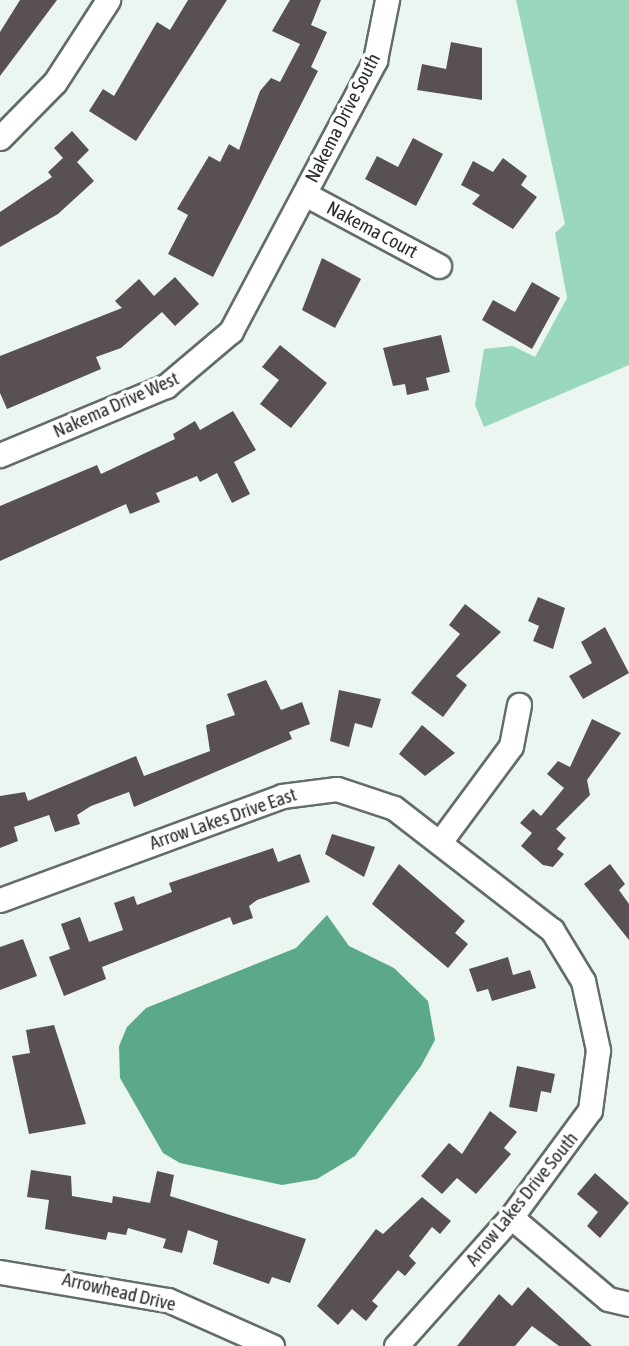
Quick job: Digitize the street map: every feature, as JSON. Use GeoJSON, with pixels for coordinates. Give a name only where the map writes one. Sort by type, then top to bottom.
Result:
{"type":"FeatureCollection","features":[{"type":"Feature","properties":{"kind":"street"},"geometry":{"type":"LineString","coordinates":[[0,138],[55,82],[107,0]]}},
{"type":"Feature","properties":{"kind":"street","name":"Nakema Drive South"},"geometry":{"type":"LineString","coordinates":[[305,194],[375,60],[387,0]]}},
{"type":"Feature","properties":{"kind":"street","name":"Nakema Court"},"geometry":{"type":"LineString","coordinates":[[305,194],[439,267]]}},
{"type":"Feature","properties":{"kind":"street","name":"Nakema Drive West"},"geometry":{"type":"LineString","coordinates":[[0,455],[166,386],[200,364],[232,331],[305,194]]}},
{"type":"Feature","properties":{"kind":"street"},"geometry":{"type":"LineString","coordinates":[[440,842],[511,746],[519,705]]}},
{"type":"Feature","properties":{"kind":"street","name":"Arrow Lakes Drive East"},"geometry":{"type":"LineString","coordinates":[[0,900],[307,791],[366,794],[440,842]]}},
{"type":"Feature","properties":{"kind":"street","name":"Arrow Lakes Drive South"},"geometry":{"type":"LineString","coordinates":[[397,1346],[511,1217],[579,1132],[597,1082],[598,1050],[583,981],[569,952],[552,930],[440,842]]}},
{"type":"Feature","properties":{"kind":"street"},"geometry":{"type":"LineString","coordinates":[[511,1217],[608,1299],[629,1304]]}},
{"type":"Feature","properties":{"kind":"street","name":"Arrowhead Drive"},"geometry":{"type":"LineString","coordinates":[[0,1272],[168,1300],[272,1346]]}},
{"type":"Feature","properties":{"kind":"shaded area"},"geometry":{"type":"Polygon","coordinates":[[[516,0],[629,0],[629,365],[484,427],[475,405],[484,349],[513,346],[535,357],[567,298],[555,233],[565,224],[516,0]]]}},
{"type":"Feature","properties":{"kind":"shaded area"},"geometry":{"type":"Polygon","coordinates":[[[327,915],[349,946],[394,968],[428,1001],[435,1040],[421,1066],[355,1156],[317,1179],[282,1185],[180,1163],[163,1153],[120,1078],[119,1046],[127,1027],[146,1008],[296,948],[327,915]]]}},
{"type":"Feature","properties":{"kind":"building"},"geometry":{"type":"Polygon","coordinates":[[[20,0],[57,0],[0,76],[0,32],[20,0]]]}},
{"type":"Feature","properties":{"kind":"building"},"geometry":{"type":"Polygon","coordinates":[[[188,0],[227,0],[136,141],[89,111],[103,89],[114,96],[157,22],[170,30],[188,0]]]}},
{"type":"Feature","properties":{"kind":"building"},"geometry":{"type":"Polygon","coordinates":[[[290,0],[321,0],[311,25],[327,32],[311,67],[318,71],[213,277],[168,254],[188,215],[177,209],[209,156],[220,162],[229,144],[239,150],[260,91],[271,78],[280,82],[300,44],[272,31],[290,0]]]}},
{"type":"Feature","properties":{"kind":"building"},"geometry":{"type":"Polygon","coordinates":[[[451,42],[482,48],[482,100],[417,90],[422,64],[446,69],[451,42]]]}},
{"type":"Feature","properties":{"kind":"building"},"geometry":{"type":"Polygon","coordinates":[[[72,131],[89,150],[77,162],[94,181],[58,214],[0,247],[0,212],[52,177],[48,172],[63,158],[54,148],[72,131]]]}},
{"type":"Feature","properties":{"kind":"building"},"geometry":{"type":"Polygon","coordinates":[[[413,138],[443,154],[416,206],[365,179],[377,156],[398,167],[413,138]]]}},
{"type":"Feature","properties":{"kind":"building"},"geometry":{"type":"Polygon","coordinates":[[[503,158],[527,176],[521,185],[537,197],[513,229],[472,204],[480,195],[461,185],[473,161],[493,172],[503,158]]]}},
{"type":"Feature","properties":{"kind":"building"},"geometry":{"type":"Polygon","coordinates":[[[322,258],[361,279],[335,328],[302,310],[322,258]]]}},
{"type":"Feature","properties":{"kind":"building"},"geometry":{"type":"Polygon","coordinates":[[[175,277],[199,304],[175,326],[162,312],[121,348],[96,357],[101,369],[7,409],[0,393],[0,356],[122,308],[115,301],[139,279],[154,296],[175,277]]]}},
{"type":"Feature","properties":{"kind":"building"},"geometry":{"type":"Polygon","coordinates":[[[532,282],[560,298],[532,349],[482,320],[493,300],[515,312],[532,282]]]}},
{"type":"Feature","properties":{"kind":"building"},"geometry":{"type":"Polygon","coordinates":[[[441,335],[450,372],[426,378],[429,390],[407,395],[405,384],[393,386],[383,348],[441,335]]]}},
{"type":"Feature","properties":{"kind":"building"},"geometry":{"type":"Polygon","coordinates":[[[280,345],[327,383],[291,428],[260,404],[279,380],[262,367],[280,345]]]}},
{"type":"Feature","properties":{"kind":"building"},"geometry":{"type":"Polygon","coordinates":[[[233,411],[256,450],[234,462],[250,494],[232,503],[217,473],[200,482],[197,476],[156,493],[160,502],[130,514],[126,504],[0,561],[0,506],[97,465],[101,474],[175,439],[173,434],[195,421],[200,430],[233,411]]]}},
{"type":"Feature","properties":{"kind":"building"},"geometry":{"type":"Polygon","coordinates":[[[538,597],[565,608],[553,649],[533,641],[539,626],[528,621],[538,597]]]}},
{"type":"Feature","properties":{"kind":"building"},"geometry":{"type":"Polygon","coordinates":[[[465,604],[501,632],[456,676],[467,685],[443,717],[411,693],[460,634],[449,625],[465,604]]]}},
{"type":"Feature","properties":{"kind":"building"},"geometry":{"type":"Polygon","coordinates":[[[605,627],[629,673],[583,699],[569,676],[592,663],[581,642],[605,627]]]}},
{"type":"Feature","properties":{"kind":"building"},"geometry":{"type":"Polygon","coordinates":[[[266,680],[281,710],[302,702],[310,724],[289,732],[292,739],[134,807],[129,792],[91,806],[77,815],[80,824],[55,832],[49,815],[14,827],[18,841],[0,848],[0,796],[25,792],[28,801],[136,756],[144,776],[210,751],[206,725],[235,715],[227,694],[266,680]]]}},
{"type":"Feature","properties":{"kind":"building"},"geometry":{"type":"Polygon","coordinates":[[[339,690],[381,699],[372,728],[355,723],[349,747],[330,741],[339,690]]]}},
{"type":"Feature","properties":{"kind":"building"},"geometry":{"type":"Polygon","coordinates":[[[592,719],[621,733],[587,780],[590,795],[556,829],[566,838],[557,849],[564,854],[553,867],[543,865],[521,846],[532,833],[520,823],[533,809],[541,816],[564,788],[547,774],[558,761],[570,767],[592,719]]]}},
{"type":"Feature","properties":{"kind":"building"},"geometry":{"type":"Polygon","coordinates":[[[422,725],[455,753],[425,776],[399,754],[422,725]]]}},
{"type":"Feature","properties":{"kind":"building"},"geometry":{"type":"Polygon","coordinates":[[[332,834],[375,847],[364,877],[325,854],[332,834]]]}},
{"type":"Feature","properties":{"kind":"building"},"geometry":{"type":"Polygon","coordinates":[[[273,848],[278,862],[300,854],[310,882],[257,900],[249,906],[253,918],[233,925],[230,917],[102,967],[106,979],[64,996],[49,957],[70,949],[61,924],[80,917],[89,942],[123,930],[114,903],[134,896],[137,905],[172,892],[169,883],[273,848]]]}},
{"type":"Feature","properties":{"kind":"building"},"geometry":{"type":"Polygon","coordinates":[[[399,864],[465,921],[455,933],[468,944],[448,968],[372,904],[399,864]]]}},
{"type":"Feature","properties":{"kind":"building"},"geometry":{"type":"Polygon","coordinates":[[[610,864],[625,884],[619,890],[629,904],[629,940],[584,884],[610,864]]]}},
{"type":"Feature","properties":{"kind":"building"},"geometry":{"type":"Polygon","coordinates":[[[23,939],[37,976],[0,990],[0,947],[23,939]]]}},
{"type":"Feature","properties":{"kind":"building"},"geometry":{"type":"Polygon","coordinates":[[[508,957],[513,975],[530,970],[536,988],[492,1001],[488,989],[477,992],[469,969],[508,957]]]}},
{"type":"Feature","properties":{"kind":"building"},"geometry":{"type":"Polygon","coordinates":[[[54,1025],[86,1124],[29,1134],[12,1056],[30,1053],[26,1030],[54,1025]]]}},
{"type":"Feature","properties":{"kind":"building"},"geometry":{"type":"Polygon","coordinates":[[[517,1066],[555,1074],[551,1093],[541,1091],[537,1112],[509,1107],[517,1066]]]}},
{"type":"Feature","properties":{"kind":"building"},"geometry":{"type":"Polygon","coordinates":[[[490,1111],[517,1132],[504,1148],[511,1154],[476,1194],[457,1178],[442,1194],[421,1176],[449,1143],[462,1154],[490,1111]]]}},
{"type":"Feature","properties":{"kind":"building"},"geometry":{"type":"Polygon","coordinates":[[[31,1170],[71,1176],[72,1196],[112,1203],[113,1196],[150,1203],[157,1171],[174,1175],[170,1196],[306,1239],[290,1283],[272,1277],[269,1284],[213,1264],[218,1241],[188,1230],[182,1253],[163,1248],[166,1239],[128,1228],[126,1235],[108,1232],[106,1240],[45,1229],[49,1200],[27,1197],[31,1170]]]}},
{"type":"Feature","properties":{"kind":"building"},"geometry":{"type":"Polygon","coordinates":[[[595,1173],[629,1203],[600,1238],[587,1226],[598,1212],[577,1194],[595,1173]]]}},
{"type":"Feature","properties":{"kind":"building"},"geometry":{"type":"Polygon","coordinates":[[[422,1197],[451,1221],[440,1234],[432,1227],[409,1256],[416,1263],[405,1276],[398,1270],[372,1301],[378,1306],[366,1321],[352,1309],[338,1325],[317,1306],[376,1229],[383,1234],[422,1197]]]}},
{"type":"Feature","properties":{"kind":"building"},"geometry":{"type":"Polygon","coordinates":[[[528,1287],[592,1346],[559,1346],[532,1326],[515,1346],[457,1346],[499,1294],[512,1306],[528,1287]]]}}]}
